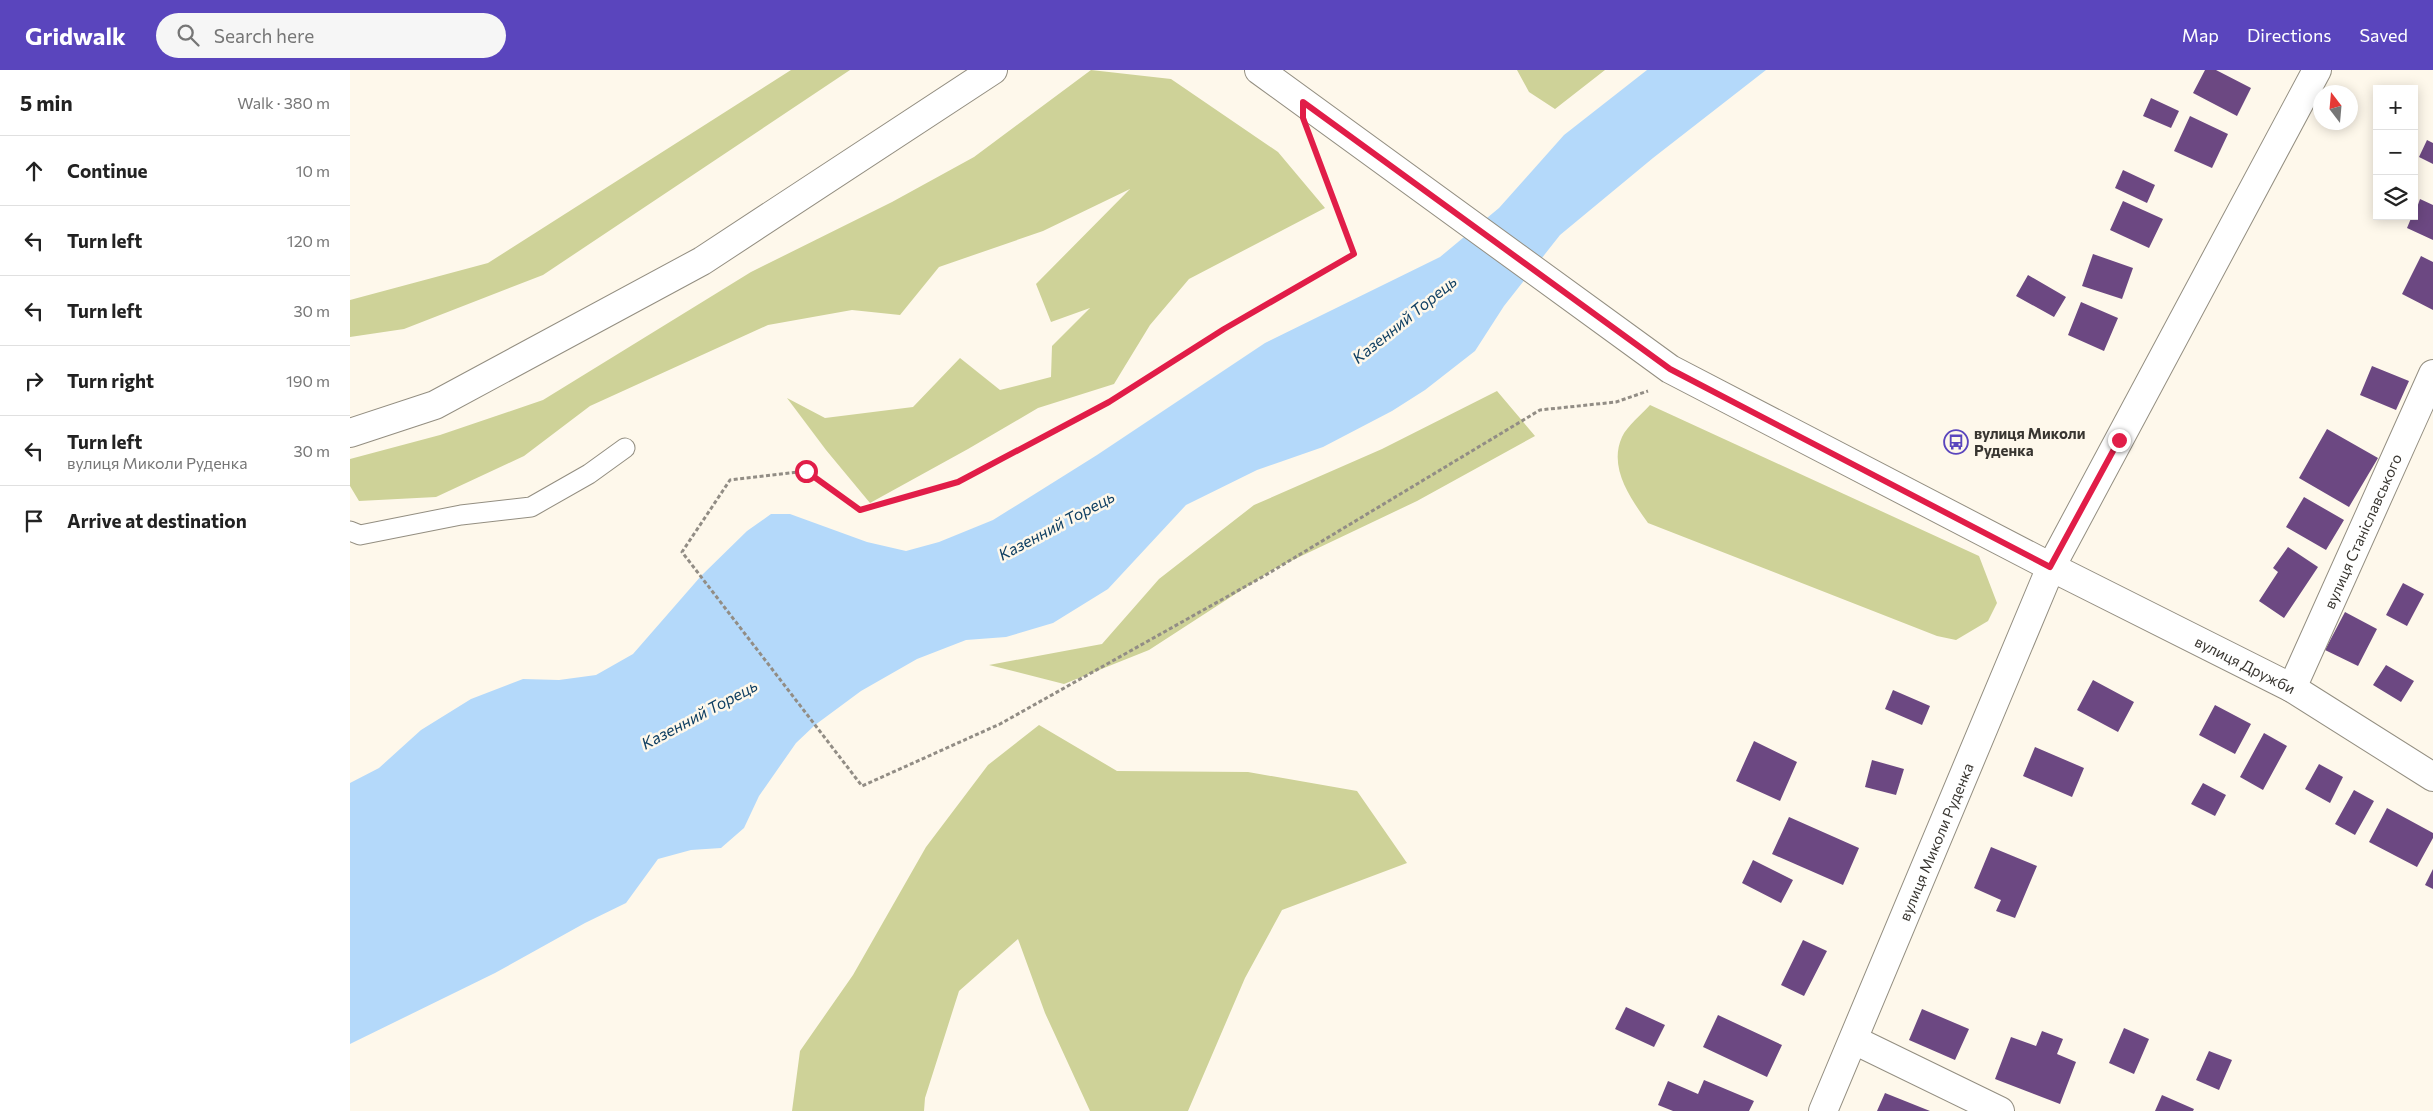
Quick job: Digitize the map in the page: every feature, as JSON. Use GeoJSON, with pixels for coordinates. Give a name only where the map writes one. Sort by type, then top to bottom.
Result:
{"type":"FeatureCollection","features":[{"type":"Feature","properties":{"kind":"street"},"geometry":{"type":"LineString","coordinates":[[350,433],[435,405],[702,261],[993,70]]}},
{"type":"Feature","properties":{"kind":"street","name":"вулиця Дружби"},"geometry":{"type":"LineString","coordinates":[[1260,70],[1680,374],[2050,567],[2292,688],[2433,777]]}},
{"type":"Feature","properties":{"kind":"street","name":"вулиця Миколи Руденка"},"geometry":{"type":"LineString","coordinates":[[1823,1111],[2050,567],[2317,70]]}},
{"type":"Feature","properties":{"kind":"street","name":"вулиця Станіславського"},"geometry":{"type":"LineString","coordinates":[[2292,688],[2433,374]]}},
{"type":"Feature","properties":{"kind":"street"},"geometry":{"type":"LineString","coordinates":[[1854,1040],[2000,1111]]}},
{"type":"Feature","properties":{"kind":"lane"},"geometry":{"type":"LineString","coordinates":[[350,531],[360,535],[461,515],[530,507],[589,474],[625,448]]}},
{"type":"Feature","properties":{"kind":"path"},"geometry":{"type":"LineString","coordinates":[[1303,102],[1303,118],[1354,254],[1224,329],[1109,402],[958,482],[860,510],[806,471],[730,480],[682,552],[862,786],[1000,724],[1264,576],[1540,410],[1616,402],[1680,374]]}},
{"type":"Feature","properties":{"kind":"green space"},"geometry":{"type":"Polygon","coordinates":[[[791,70],[850,70],[543,275],[404,329],[350,337],[350,300],[488,263],[791,70]]]}},
{"type":"Feature","properties":{"kind":"green space"},"geometry":{"type":"Polygon","coordinates":[[[1091,70],[1171,79],[1278,152],[1325,208],[1189,279],[1150,325],[1114,384],[1038,408],[870,503],[826,450],[787,398],[825,418],[913,407],[960,358],[1000,390],[1051,377],[1052,346],[1090,308],[1051,322],[1036,284],[1130,189],[1043,231],[939,267],[900,315],[852,310],[768,325],[590,406],[524,456],[436,497],[359,501],[350,486],[350,459],[440,435],[543,400],[751,272],[892,202],[974,157],[1091,70]]]}},
{"type":"Feature","properties":{"kind":"green space"},"geometry":{"type":"Polygon","coordinates":[[[1517,70],[1605,70],[1555,109],[1529,92],[1517,70]]]}},
{"type":"Feature","properties":{"kind":"green space"},"geometry":{"type":"Polygon","coordinates":[[[1497,391],[1535,436],[1417,501],[1274,569],[1149,650],[1064,684],[989,665],[1102,644],[1159,579],[1254,505],[1382,449],[1497,391]]]}},
{"type":"Feature","properties":{"kind":"green space"},"geometry":{"type":"Polygon","coordinates":[[[1650,405],[1979,556],[1997,603],[1988,621],[1956,640],[1937,636],[1648,523],[1623,483],[1618,460],[1618,449],[1624,433],[1650,405]]]}},
{"type":"Feature","properties":{"kind":"green space"},"geometry":{"type":"Polygon","coordinates":[[[1039,725],[1117,771],[1248,772],[1357,791],[1407,863],[1282,910],[1245,978],[1188,1111],[1090,1111],[1045,1013],[1018,939],[959,991],[925,1098],[924,1111],[792,1111],[800,1051],[853,975],[926,847],[988,765],[1039,725]]]}},
{"type":"Feature","properties":{"kind":"water","name":"Казенний Торець"},"geometry":{"type":"Polygon","coordinates":[[[1647,70],[1766,70],[1653,158],[1560,235],[1504,306],[1475,351],[1425,390],[1392,411],[1323,447],[1257,470],[1186,505],[1108,589],[1053,623],[1006,637],[966,640],[917,659],[861,691],[815,725],[796,743],[759,796],[744,828],[721,848],[691,850],[658,859],[626,903],[585,923],[495,973],[350,1044],[350,783],[379,768],[421,730],[471,699],[523,679],[559,680],[596,675],[633,654],[701,576],[747,531],[771,514],[790,514],[867,542],[906,551],[939,542],[993,520],[1097,455],[1265,343],[1440,257],[1499,208],[1564,135],[1647,70]]]}},
{"type":"Feature","properties":{"kind":"building"},"geometry":{"type":"Polygon","coordinates":[[[2205,70],[2216,70],[2251,88],[2237,116],[2193,93],[2205,70]]]}},
{"type":"Feature","properties":{"kind":"building"},"geometry":{"type":"Polygon","coordinates":[[[2151,98],[2179,111],[2171,128],[2143,116],[2151,98]]]}},
{"type":"Feature","properties":{"kind":"building"},"geometry":{"type":"Polygon","coordinates":[[[2190,116],[2228,134],[2212,168],[2174,151],[2190,116]]]}},
{"type":"Feature","properties":{"kind":"building"},"geometry":{"type":"Polygon","coordinates":[[[2427,140],[2433,143],[2433,164],[2419,157],[2427,140]]]}},
{"type":"Feature","properties":{"kind":"building"},"geometry":{"type":"Polygon","coordinates":[[[2123,170],[2155,185],[2147,203],[2115,188],[2123,170]]]}},
{"type":"Feature","properties":{"kind":"building"},"geometry":{"type":"Polygon","coordinates":[[[2420,199],[2433,205],[2433,240],[2407,228],[2410,220],[2418,220],[2420,199]]]}},
{"type":"Feature","properties":{"kind":"building"},"geometry":{"type":"Polygon","coordinates":[[[2123,201],[2163,219],[2149,248],[2110,230],[2123,201]]]}},
{"type":"Feature","properties":{"kind":"building"},"geometry":{"type":"Polygon","coordinates":[[[2093,254],[2133,268],[2122,299],[2082,286],[2093,254]]]}},
{"type":"Feature","properties":{"kind":"building"},"geometry":{"type":"Polygon","coordinates":[[[2421,256],[2433,262],[2433,310],[2402,294],[2421,256]]]}},
{"type":"Feature","properties":{"kind":"building"},"geometry":{"type":"Polygon","coordinates":[[[2028,275],[2066,297],[2054,317],[2016,296],[2028,275]]]}},
{"type":"Feature","properties":{"kind":"building"},"geometry":{"type":"Polygon","coordinates":[[[2081,302],[2118,318],[2104,351],[2068,335],[2081,302]]]}},
{"type":"Feature","properties":{"kind":"building"},"geometry":{"type":"Polygon","coordinates":[[[2372,366],[2409,381],[2396,410],[2360,395],[2372,366]]]}},
{"type":"Feature","properties":{"kind":"building"},"geometry":{"type":"Polygon","coordinates":[[[2327,429],[2378,458],[2349,507],[2299,478],[2327,429]]]}},
{"type":"Feature","properties":{"kind":"building"},"geometry":{"type":"Polygon","coordinates":[[[2304,497],[2344,520],[2326,550],[2286,527],[2304,497]]]}},
{"type":"Feature","properties":{"kind":"building"},"geometry":{"type":"Polygon","coordinates":[[[2288,547],[2318,567],[2284,618],[2259,601],[2278,572],[2273,568],[2288,547]]]}},
{"type":"Feature","properties":{"kind":"building"},"geometry":{"type":"Polygon","coordinates":[[[2403,583],[2424,594],[2407,626],[2386,615],[2403,583]]]}},
{"type":"Feature","properties":{"kind":"building"},"geometry":{"type":"Polygon","coordinates":[[[2345,612],[2377,629],[2358,666],[2325,650],[2345,612]]]}},
{"type":"Feature","properties":{"kind":"building"},"geometry":{"type":"Polygon","coordinates":[[[2386,665],[2414,681],[2401,702],[2373,685],[2386,665]]]}},
{"type":"Feature","properties":{"kind":"building"},"geometry":{"type":"Polygon","coordinates":[[[2093,680],[2134,702],[2118,732],[2077,710],[2093,680]]]}},
{"type":"Feature","properties":{"kind":"building"},"geometry":{"type":"Polygon","coordinates":[[[1893,690],[1930,706],[1922,725],[1885,709],[1893,690]]]}},
{"type":"Feature","properties":{"kind":"building"},"geometry":{"type":"Polygon","coordinates":[[[2215,705],[2251,724],[2235,754],[2199,735],[2215,705]]]}},
{"type":"Feature","properties":{"kind":"building"},"geometry":{"type":"Polygon","coordinates":[[[2264,733],[2287,746],[2263,790],[2240,777],[2264,733]]]}},
{"type":"Feature","properties":{"kind":"building"},"geometry":{"type":"Polygon","coordinates":[[[1754,741],[1797,762],[1780,801],[1736,781],[1754,741]]]}},
{"type":"Feature","properties":{"kind":"building"},"geometry":{"type":"Polygon","coordinates":[[[2035,747],[2084,768],[2072,797],[2023,776],[2035,747]]]}},
{"type":"Feature","properties":{"kind":"building"},"geometry":{"type":"Polygon","coordinates":[[[1872,760],[1904,769],[1896,795],[1865,787],[1872,760]]]}},
{"type":"Feature","properties":{"kind":"building"},"geometry":{"type":"Polygon","coordinates":[[[2319,764],[2343,777],[2330,803],[2305,789],[2319,764]]]}},
{"type":"Feature","properties":{"kind":"building"},"geometry":{"type":"Polygon","coordinates":[[[2203,783],[2226,795],[2215,816],[2191,804],[2203,783]]]}},
{"type":"Feature","properties":{"kind":"building"},"geometry":{"type":"Polygon","coordinates":[[[2354,790],[2374,801],[2355,835],[2335,824],[2354,790]]]}},
{"type":"Feature","properties":{"kind":"building"},"geometry":{"type":"Polygon","coordinates":[[[2387,808],[2433,833],[2433,838],[2417,867],[2369,842],[2387,808]]]}},
{"type":"Feature","properties":{"kind":"building"},"geometry":{"type":"Polygon","coordinates":[[[1789,817],[1859,848],[1843,885],[1772,854],[1789,817]]]}},
{"type":"Feature","properties":{"kind":"building"},"geometry":{"type":"Polygon","coordinates":[[[1991,847],[2037,866],[2015,918],[1996,911],[2001,900],[1974,888],[1991,847]]]}},
{"type":"Feature","properties":{"kind":"building"},"geometry":{"type":"Polygon","coordinates":[[[1753,860],[1793,880],[1781,903],[1742,883],[1753,860]]]}},
{"type":"Feature","properties":{"kind":"building"},"geometry":{"type":"Polygon","coordinates":[[[2433,869],[2433,889],[2425,885],[2433,869]]]}},
{"type":"Feature","properties":{"kind":"building"},"geometry":{"type":"Polygon","coordinates":[[[1803,940],[1827,951],[1804,996],[1781,985],[1803,940]]]}},
{"type":"Feature","properties":{"kind":"building"},"geometry":{"type":"Polygon","coordinates":[[[1626,1007],[1665,1025],[1654,1047],[1615,1029],[1626,1007]]]}},
{"type":"Feature","properties":{"kind":"building"},"geometry":{"type":"Polygon","coordinates":[[[1922,1009],[1969,1029],[1955,1060],[1909,1040],[1922,1009]]]}},
{"type":"Feature","properties":{"kind":"building"},"geometry":{"type":"Polygon","coordinates":[[[1718,1015],[1782,1045],[1767,1077],[1703,1047],[1718,1015]]]}},
{"type":"Feature","properties":{"kind":"building"},"geometry":{"type":"Polygon","coordinates":[[[2124,1028],[2149,1039],[2134,1074],[2109,1063],[2124,1028]]]}},
{"type":"Feature","properties":{"kind":"building"},"geometry":{"type":"Polygon","coordinates":[[[2042,1031],[2063,1039],[2057,1054],[2076,1062],[2060,1104],[1995,1079],[2011,1037],[2036,1046],[2042,1031]]]}},
{"type":"Feature","properties":{"kind":"building"},"geometry":{"type":"Polygon","coordinates":[[[2209,1051],[2232,1060],[2219,1090],[2196,1080],[2209,1051]]]}},
{"type":"Feature","properties":{"kind":"building"},"geometry":{"type":"Polygon","coordinates":[[[1704,1080],[1754,1101],[1749,1111],[1673,1111],[1658,1105],[1668,1081],[1698,1094],[1704,1080]]]}},
{"type":"Feature","properties":{"kind":"building"},"geometry":{"type":"Polygon","coordinates":[[[1885,1093],[1930,1111],[1877,1111],[1885,1093]]]}},
{"type":"Feature","properties":{"kind":"building"},"geometry":{"type":"Polygon","coordinates":[[[2162,1095],[2194,1109],[2193,1111],[2155,1111],[2162,1095]]]}},
{"type":"Feature","properties":{"kind":"place","name":"вулиця Миколи Руденка"},"geometry":{"type":"Point","coordinates":[1956,442]}},
{"type":"Feature","properties":{"kind":"route"},"geometry":{"type":"LineString","coordinates":[[806,471],[860,510],[958,482],[1109,402],[1224,329],[1354,254],[1303,118],[1303,102],[1670,369],[2050,567],[2119,440]]}}]}
